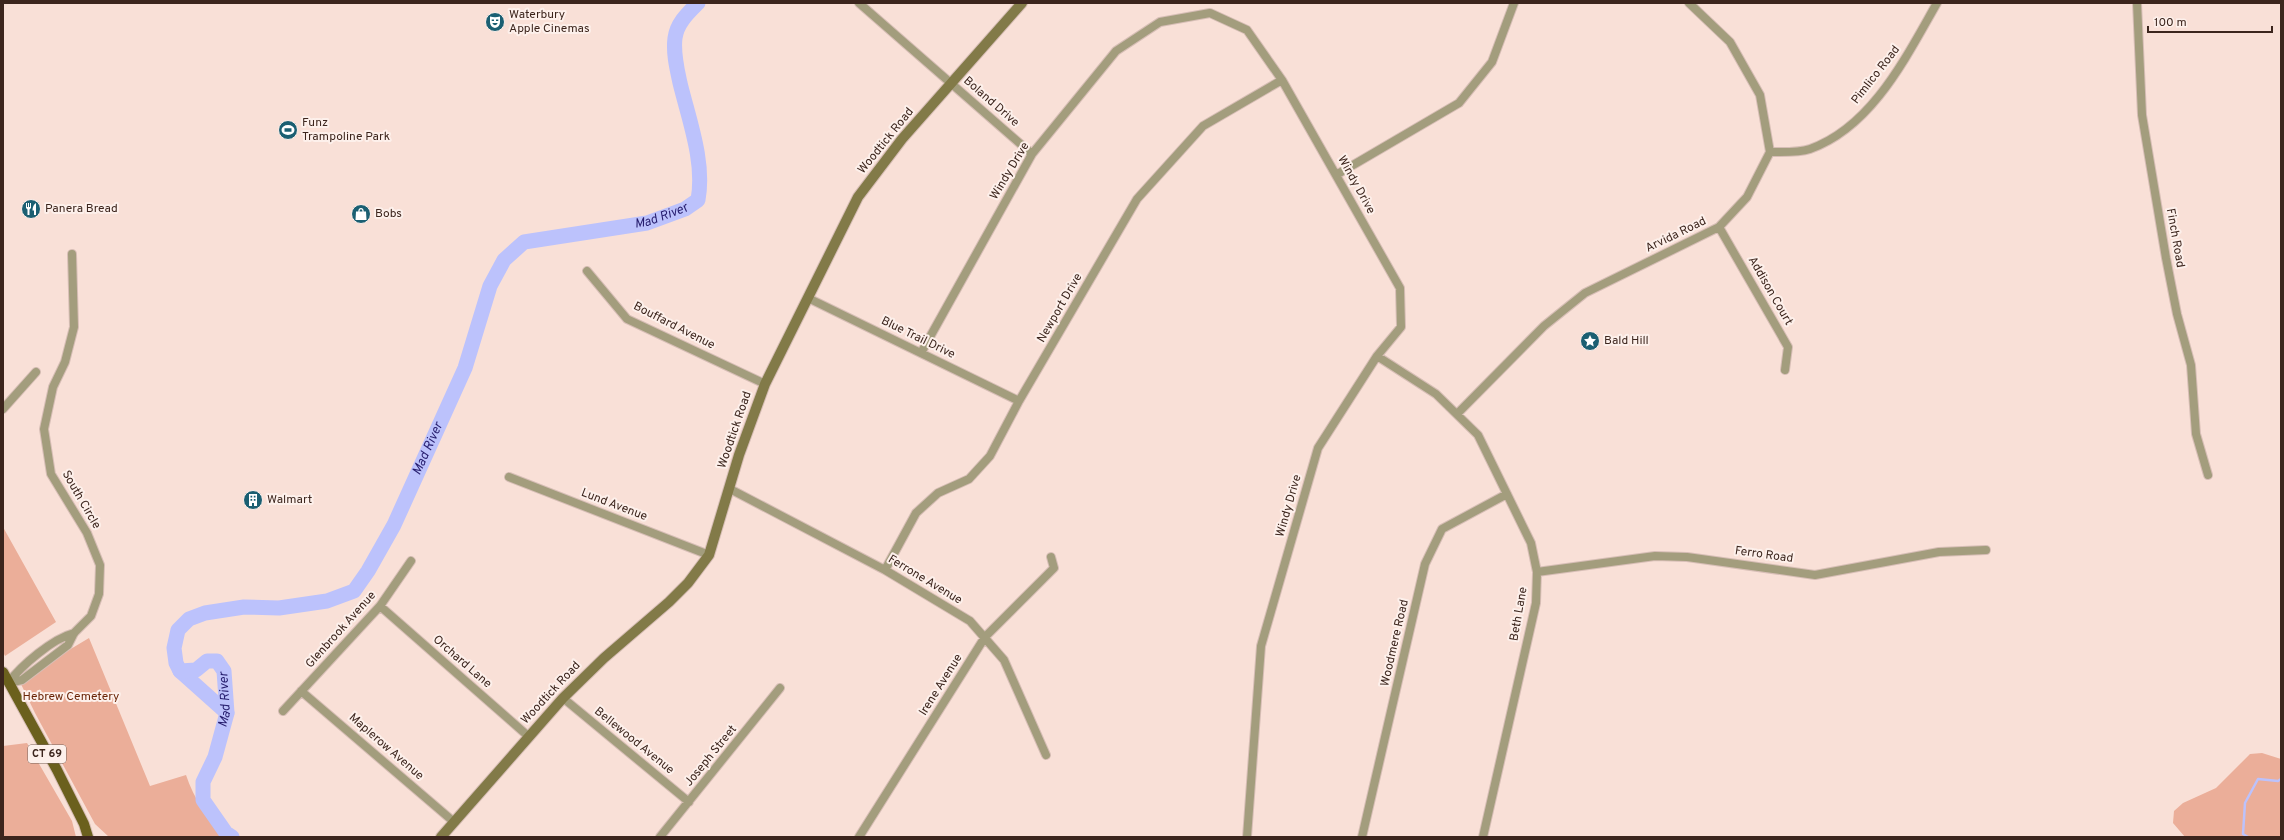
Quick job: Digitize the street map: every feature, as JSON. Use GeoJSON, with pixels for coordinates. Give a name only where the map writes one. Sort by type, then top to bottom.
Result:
{"type":"FeatureCollection","features":[{"type":"Feature","properties":{"kind":"main road","name":"Woodtick Road"},"geometry":{"type":"LineString","coordinates":[[441,837],[528,736],[563,698],[604,658],[669,602],[688,583],[709,555],[739,454],[765,384],[858,197],[902,139],[1022,3]]}},
{"type":"Feature","properties":{"kind":"main road","name":"CT 69"},"geometry":{"type":"LineString","coordinates":[[3,672],[57,770],[84,824],[88,837]]}},
{"type":"Feature","properties":{"kind":"street","name":"Boland Drive"},"geometry":{"type":"LineString","coordinates":[[859,3],[1032,154]]}},
{"type":"Feature","properties":{"kind":"street"},"geometry":{"type":"LineString","coordinates":[[1336,175],[1459,103],[1492,62],[1514,3]]}},
{"type":"Feature","properties":{"kind":"street"},"geometry":{"type":"LineString","coordinates":[[1689,3],[1730,42],[1760,95],[1770,152]]}},
{"type":"Feature","properties":{"kind":"street","name":"Pimlico Road"},"geometry":{"type":"LineString","coordinates":[[1770,152],[1808,150],[1838,136],[1870,105],[1902,64],[1937,3]]}},
{"type":"Feature","properties":{"kind":"street","name":"Finch Road"},"geometry":{"type":"LineString","coordinates":[[2137,3],[2142,115],[2167,266],[2191,365],[2196,434],[2208,475]]}},
{"type":"Feature","properties":{"kind":"street","name":"Windy Drive"},"geometry":{"type":"LineString","coordinates":[[921,353],[1032,154],[1116,51],[1160,22],[1210,13],[1247,30],[1282,80],[1400,288],[1401,327],[1377,356],[1318,448],[1261,646],[1247,837]]}},
{"type":"Feature","properties":{"kind":"street","name":"Newport Drive"},"geometry":{"type":"LineString","coordinates":[[885,570],[916,513],[938,493],[969,479],[990,456],[1019,400],[1137,199],[1203,126],[1282,80]]}},
{"type":"Feature","properties":{"kind":"street","name":"Arvida Road"},"geometry":{"type":"LineString","coordinates":[[1457,414],[1544,326],[1585,294],[1719,227],[1747,197],[1770,152]]}},
{"type":"Feature","properties":{"kind":"street","name":"Addison Court"},"geometry":{"type":"LineString","coordinates":[[1719,227],[1788,347],[1785,370]]}},
{"type":"Feature","properties":{"kind":"street","name":"South Circle"},"geometry":{"type":"LineString","coordinates":[[8,683],[22,680],[68,645],[74,634],[91,616],[99,594],[100,565],[87,532],[51,474],[44,429],[53,387],[65,362],[74,327],[72,254]]}},
{"type":"Feature","properties":{"kind":"street","name":"Bouffard Avenue"},"geometry":{"type":"LineString","coordinates":[[587,271],[627,319],[765,384]]}},
{"type":"Feature","properties":{"kind":"street","name":"Blue Trail Drive"},"geometry":{"type":"LineString","coordinates":[[808,298],[1019,400]]}},
{"type":"Feature","properties":{"kind":"street","name":"Beth Lane"},"geometry":{"type":"LineString","coordinates":[[1377,356],[1436,394],[1478,435],[1531,543],[1537,572],[1536,603],[1483,837]]}},
{"type":"Feature","properties":{"kind":"street"},"geometry":{"type":"LineString","coordinates":[[3,409],[36,372]]}},
{"type":"Feature","properties":{"kind":"street","name":"Lund Avenue"},"geometry":{"type":"LineString","coordinates":[[509,477],[709,555]]}},
{"type":"Feature","properties":{"kind":"street","name":"Ferrone Avenue"},"geometry":{"type":"LineString","coordinates":[[730,488],[885,570],[970,621],[1004,660],[1046,755]]}},
{"type":"Feature","properties":{"kind":"street","name":"Woodmere Road"},"geometry":{"type":"LineString","coordinates":[[1362,837],[1425,564],[1442,529],[1507,494]]}},
{"type":"Feature","properties":{"kind":"street","name":"Ferro Road"},"geometry":{"type":"LineString","coordinates":[[1537,572],[1655,556],[1687,557],[1815,575],[1939,552],[1986,550]]}},
{"type":"Feature","properties":{"kind":"street","name":"Irene Avenue"},"geometry":{"type":"LineString","coordinates":[[859,837],[985,637],[1054,568],[1051,557]]}},
{"type":"Feature","properties":{"kind":"street","name":"Glenbrook Avenue"},"geometry":{"type":"LineString","coordinates":[[283,711],[380,606],[412,562]]}},
{"type":"Feature","properties":{"kind":"street","name":"Orchard Lane"},"geometry":{"type":"LineString","coordinates":[[380,606],[528,736]]}},
{"type":"Feature","properties":{"kind":"street","name":"Joseph Street"},"geometry":{"type":"LineString","coordinates":[[660,837],[780,688]]}},
{"type":"Feature","properties":{"kind":"street","name":"Maplerow Avenue"},"geometry":{"type":"LineString","coordinates":[[301,690],[454,822]]}},
{"type":"Feature","properties":{"kind":"street","name":"Bellewood Avenue"},"geometry":{"type":"LineString","coordinates":[[563,698],[689,802]]}},
{"type":"Feature","properties":{"kind":"green space"},"geometry":{"type":"Polygon","coordinates":[[[3,527],[56,622],[5,656],[3,652],[3,527]]]}},
{"type":"Feature","properties":{"kind":"green space","name":"Hebrew Cemetery"},"geometry":{"type":"Polygon","coordinates":[[[89,638],[150,786],[186,775],[202,808],[223,837],[109,837],[95,824],[35,713],[19,680],[89,638]]]}},
{"type":"Feature","properties":{"kind":"green space"},"geometry":{"type":"Polygon","coordinates":[[[27,743],[72,821],[76,837],[3,837],[3,746],[27,743]]]}},
{"type":"Feature","properties":{"kind":"green space"},"geometry":{"type":"Polygon","coordinates":[[[2262,753],[2281,759],[2281,837],[2185,837],[2173,823],[2174,811],[2183,803],[2216,788],[2250,754],[2262,753]]]}},
{"type":"Feature","properties":{"kind":"waterway","name":"Mad River"},"geometry":{"type":"LineString","coordinates":[[232,837],[226,833],[203,800],[203,782],[215,757],[227,713],[224,671],[217,661],[207,661],[196,670],[180,671],[176,663],[174,648],[178,630],[189,619],[205,613],[244,607],[279,608],[327,601],[354,591],[368,571],[394,525],[465,368],[490,286],[504,260],[524,242],[647,223],[685,209],[698,200],[700,186],[698,156],[680,83],[675,49],[675,38],[678,28],[690,11],[698,3]]}},
{"type":"Feature","properties":{"kind":"waterway"},"geometry":{"type":"LineString","coordinates":[[180,671],[227,713]]}},
{"type":"Feature","properties":{"kind":"waterway"},"geometry":{"type":"LineString","coordinates":[[2248,837],[2243,834],[2245,803],[2258,779],[2278,781],[2281,779]]}},
{"type":"Feature","properties":{"kind":"place","name":"Waterbury Apple Cinemas"},"geometry":{"type":"Point","coordinates":[495,22]}},
{"type":"Feature","properties":{"kind":"place","name":"Funz Trampoline Park"},"geometry":{"type":"Point","coordinates":[288,130]}},
{"type":"Feature","properties":{"kind":"place","name":"Panera Bread"},"geometry":{"type":"Point","coordinates":[31,209]}},
{"type":"Feature","properties":{"kind":"place","name":"Bobs"},"geometry":{"type":"Point","coordinates":[361,214]}},
{"type":"Feature","properties":{"kind":"place","name":"Bald Hill"},"geometry":{"type":"Point","coordinates":[1590,341]}},
{"type":"Feature","properties":{"kind":"place","name":"Walmart"},"geometry":{"type":"Point","coordinates":[253,500]}}]}
